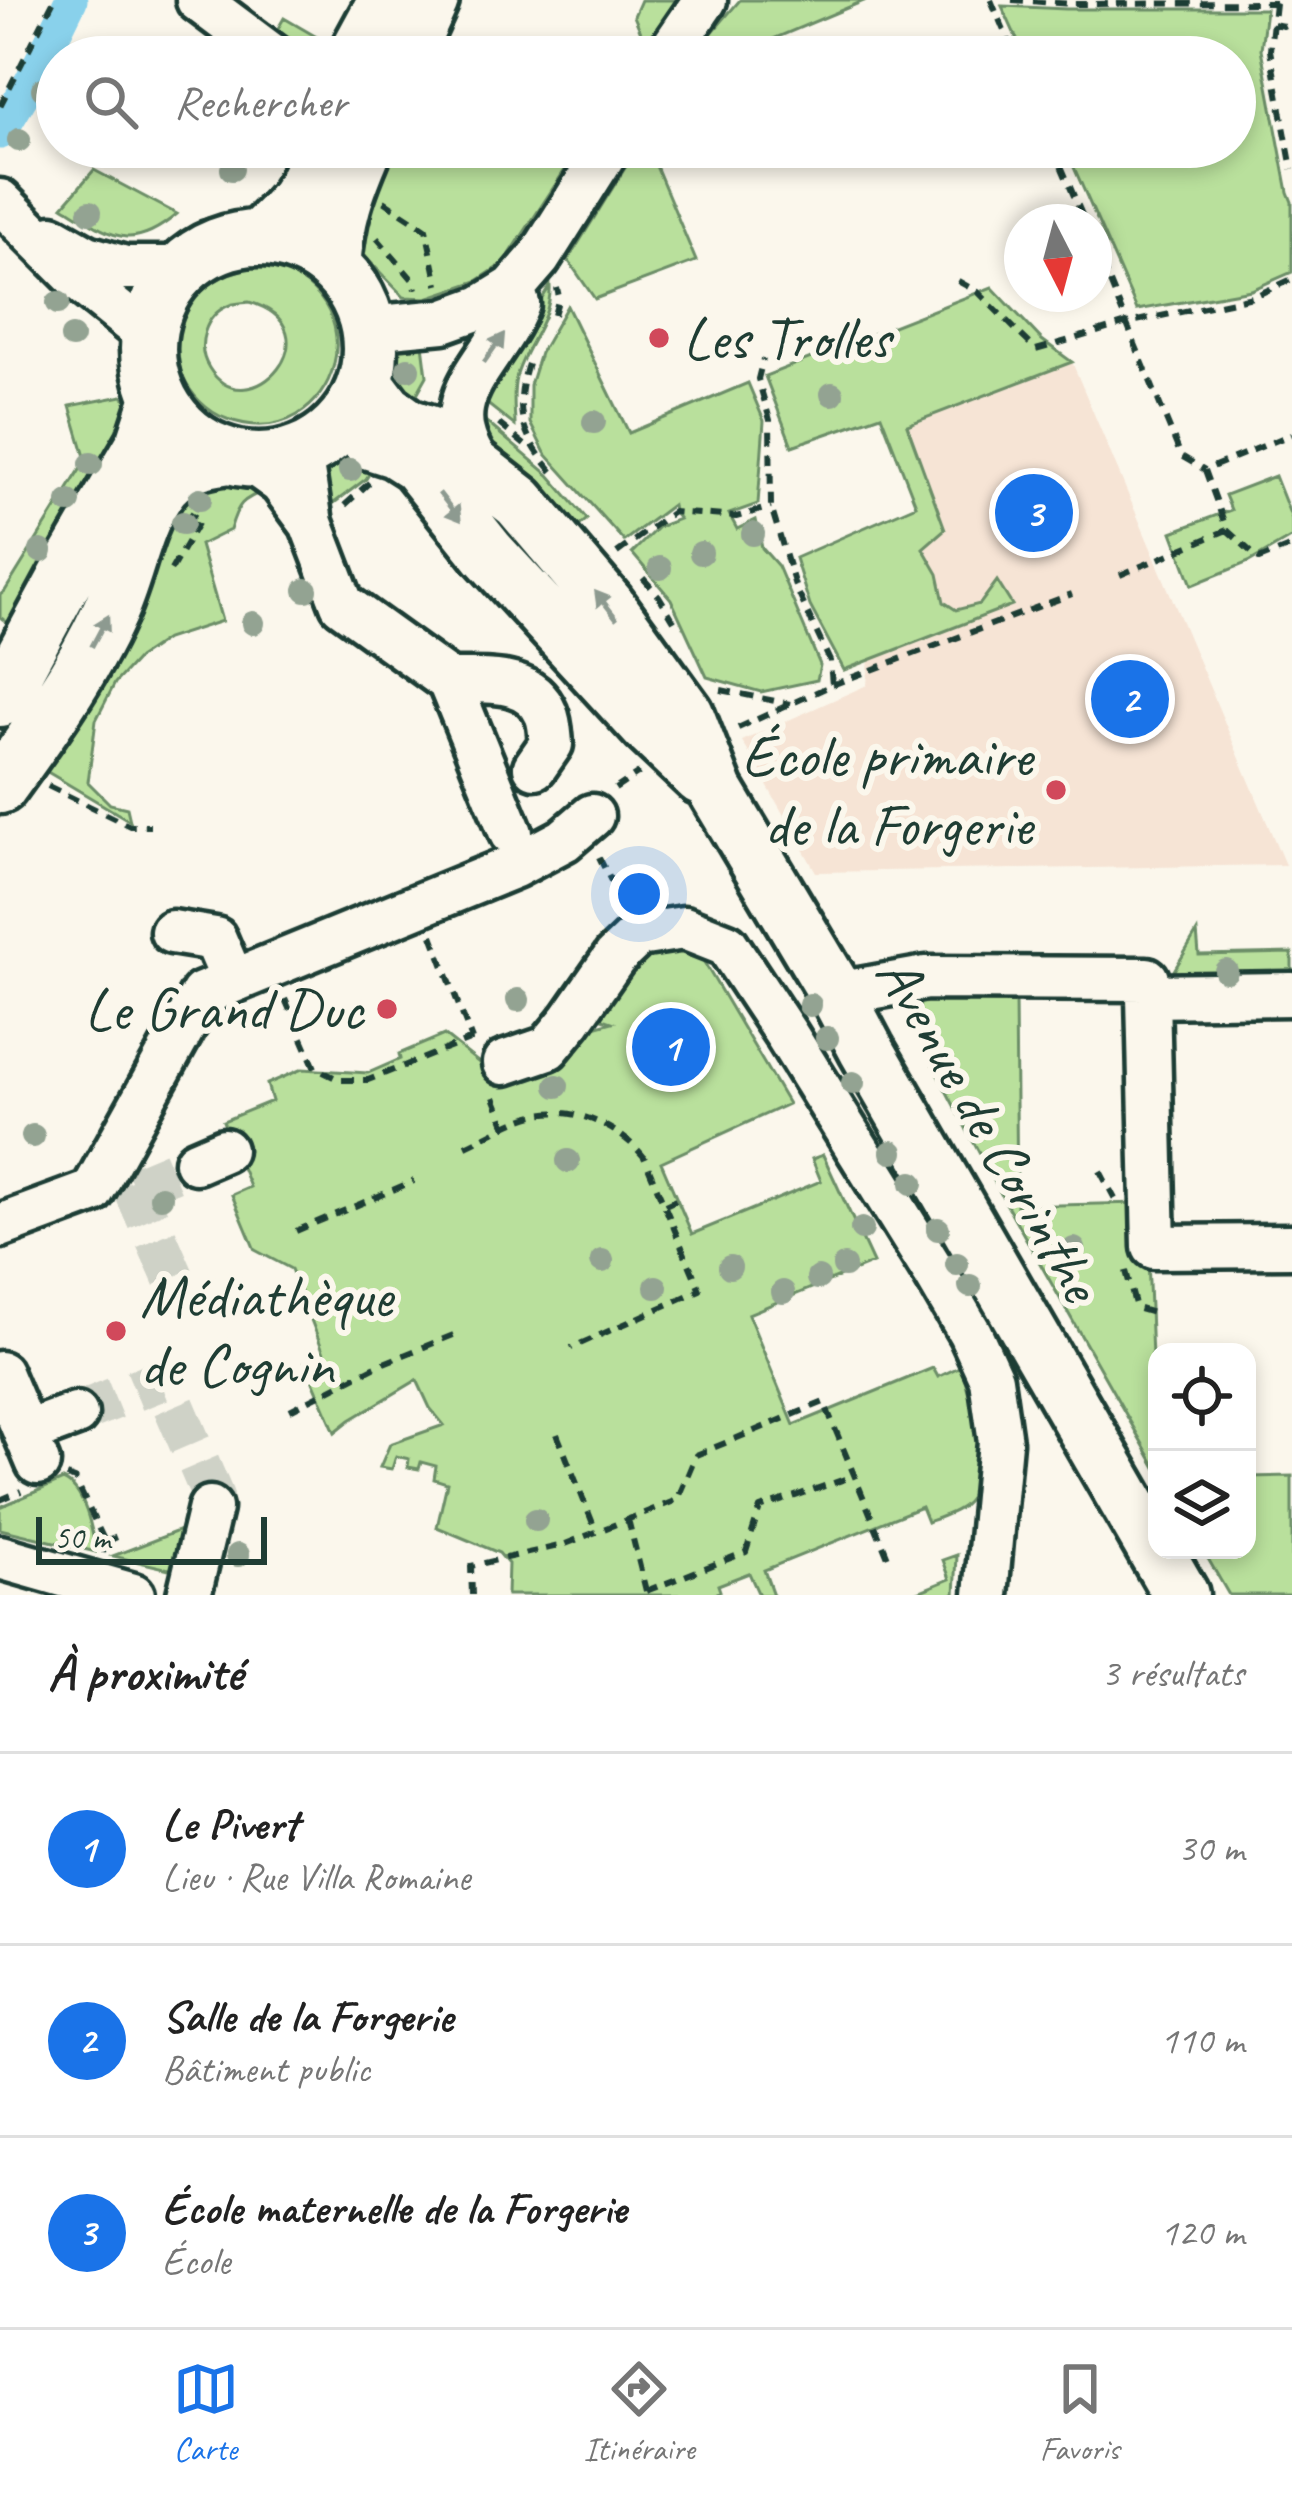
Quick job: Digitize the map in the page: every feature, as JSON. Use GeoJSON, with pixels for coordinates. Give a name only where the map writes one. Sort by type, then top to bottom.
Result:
{"type":"FeatureCollection","features":[{"type":"Feature","properties":{"kind":"main road"},"geometry":{"type":"LineString","coordinates":[[366,36],[386,0]]}},
{"type":"Feature","properties":{"kind":"main road"},"geometry":{"type":"LineString","coordinates":[[414,36],[430,0]]}},
{"type":"Feature","properties":{"kind":"main road"},"geometry":{"type":"LineString","coordinates":[[250,224],[311,250],[333,266],[356,294],[369,328],[365,382],[355,406],[339,426],[274,453],[200,443],[176,424],[159,398],[149,367],[148,336],[154,311],[182,251],[206,251],[232,242],[250,224],[289,209],[306,187],[344,171],[333,266]]}},
{"type":"Feature","properties":{"kind":"main road"},"geometry":{"type":"LineString","coordinates":[[365,382],[386,410],[408,426],[431,434],[519,502],[607,605],[658,688]]}},
{"type":"Feature","properties":{"kind":"main road"},"geometry":{"type":"LineString","coordinates":[[4,682],[144,443],[159,398]]}},
{"type":"Feature","properties":{"kind":"main road"},"geometry":{"type":"LineString","coordinates":[[17,782],[110,613],[157,491],[182,468],[199,461],[355,437],[395,450],[417,464],[488,553],[658,688]]}},
{"type":"Feature","properties":{"kind":"main road","name":"Avenue de Corinthe"},"geometry":{"type":"LineString","coordinates":[[658,688],[686,714],[716,791],[1181,1595]]}},
{"type":"Feature","properties":{"kind":"street"},"geometry":{"type":"LineString","coordinates":[[198,0],[246,36]]}},
{"type":"Feature","properties":{"kind":"street"},"geometry":{"type":"LineString","coordinates":[[680,36],[705,0]]}},
{"type":"Feature","properties":{"kind":"street"},"geometry":{"type":"LineString","coordinates":[[369,328],[433,322],[482,308],[526,273],[595,168]]}},
{"type":"Feature","properties":{"kind":"street"},"geometry":{"type":"LineString","coordinates":[[8,208],[87,257],[125,268],[182,251]]}},
{"type":"Feature","properties":{"kind":"street"},"geometry":{"type":"LineString","coordinates":[[8,208],[81,282],[148,336]]}},
{"type":"Feature","properties":{"kind":"street"},"geometry":{"type":"LineString","coordinates":[[490,480],[467,451],[460,412],[471,380],[509,326],[526,273]]}},
{"type":"Feature","properties":{"kind":"street"},"geometry":{"type":"LineString","coordinates":[[274,453],[281,483],[311,523],[342,604],[449,681],[511,833]]}},
{"type":"Feature","properties":{"kind":"street"},"geometry":{"type":"LineString","coordinates":[[449,681],[515,684],[533,695],[546,715],[551,744],[535,767]]}},
{"type":"Feature","properties":{"kind":"street"},"geometry":{"type":"LineString","coordinates":[[0,1226],[92,1192],[124,1164],[202,994],[515,866],[564,840],[592,815]]}},
{"type":"Feature","properties":{"kind":"street"},"geometry":{"type":"LineString","coordinates":[[496,1073],[548,1048],[615,957],[638,935],[683,928],[727,945],[936,1275],[992,1379],[1000,1442],[986,1595]]}},
{"type":"Feature","properties":{"kind":"street"},"geometry":{"type":"LineString","coordinates":[[172,932],[215,939],[252,974]]}},
{"type":"Feature","properties":{"kind":"street"},"geometry":{"type":"LineString","coordinates":[[837,994],[926,978],[1148,979],[1154,1246],[1292,1246]]}},
{"type":"Feature","properties":{"kind":"street"},"geometry":{"type":"LineString","coordinates":[[1148,996],[1292,994]]}},
{"type":"Feature","properties":{"kind":"street"},"geometry":{"type":"LineString","coordinates":[[0,1372],[36,1465]]}},
{"type":"Feature","properties":{"kind":"street"},"geometry":{"type":"LineString","coordinates":[[36,1465],[76,1414]]}},
{"type":"Feature","properties":{"kind":"street"},"geometry":{"type":"LineString","coordinates":[[189,1595],[210,1508]]}},
{"type":"Feature","properties":{"kind":"street"},"geometry":{"type":"LineString","coordinates":[[0,1557],[108,1592]]}},
{"type":"Feature","properties":{"kind":"street"},"geometry":{"type":"LineString","coordinates":[[0,1587],[30,1595]]}},
{"type":"Feature","properties":{"kind":"path"},"geometry":{"type":"LineString","coordinates":[[0,106],[54,0]]}},
{"type":"Feature","properties":{"kind":"path"},"geometry":{"type":"LineString","coordinates":[[992,0],[1007,36]]}},
{"type":"Feature","properties":{"kind":"path"},"geometry":{"type":"LineString","coordinates":[[1012,0],[1073,4],[1276,1],[1270,50],[1292,169]]}},
{"type":"Feature","properties":{"kind":"path"},"geometry":{"type":"LineString","coordinates":[[1273,24],[1292,22]]}},
{"type":"Feature","properties":{"kind":"path"},"geometry":{"type":"LineString","coordinates":[[1062,168],[1077,204]]}},
{"type":"Feature","properties":{"kind":"path"},"geometry":{"type":"LineString","coordinates":[[344,171],[368,226],[413,280],[433,322]]}},
{"type":"Feature","properties":{"kind":"path"},"geometry":{"type":"LineString","coordinates":[[344,171],[426,229],[433,322]]}},
{"type":"Feature","properties":{"kind":"path"},"geometry":{"type":"LineString","coordinates":[[182,251],[200,222],[250,224]]}},
{"type":"Feature","properties":{"kind":"path"},"geometry":{"type":"LineString","coordinates":[[526,273],[550,271],[559,297],[549,324]]}},
{"type":"Feature","properties":{"kind":"path"},"geometry":{"type":"LineString","coordinates":[[958,281],[978,292],[1036,350],[1127,323],[1253,298],[1292,279]]}},
{"type":"Feature","properties":{"kind":"path"},"geometry":{"type":"LineString","coordinates":[[1112,287],[1181,456],[1205,470],[1227,530],[1258,559],[1292,546]]}},
{"type":"Feature","properties":{"kind":"path"},"geometry":{"type":"LineString","coordinates":[[763,359],[758,379],[770,420],[771,507],[795,586],[830,662],[832,686]]}},
{"type":"Feature","properties":{"kind":"path"},"geometry":{"type":"LineString","coordinates":[[529,360],[520,401],[528,440],[538,454]]}},
{"type":"Feature","properties":{"kind":"path"},"geometry":{"type":"LineString","coordinates":[[1205,470],[1292,434]]}},
{"type":"Feature","properties":{"kind":"path"},"geometry":{"type":"LineString","coordinates":[[311,523],[331,515],[364,490],[395,450]]}},
{"type":"Feature","properties":{"kind":"path"},"geometry":{"type":"LineString","coordinates":[[606,565],[673,512],[736,517],[771,507]]}},
{"type":"Feature","properties":{"kind":"path"},"geometry":{"type":"LineString","coordinates":[[1120,575],[1227,530]]}},
{"type":"Feature","properties":{"kind":"path"},"geometry":{"type":"LineString","coordinates":[[738,728],[832,686],[1072,594]]}},
{"type":"Feature","properties":{"kind":"path"},"geometry":{"type":"LineString","coordinates":[[658,688],[791,704]]}},
{"type":"Feature","properties":{"kind":"path"},"geometry":{"type":"LineString","coordinates":[[17,782],[130,826],[150,826]]}},
{"type":"Feature","properties":{"kind":"path"},"geometry":{"type":"LineString","coordinates":[[252,974],[314,1068],[340,1080],[368,1080],[472,1039],[421,904]]}},
{"type":"Feature","properties":{"kind":"path"},"geometry":{"type":"LineString","coordinates":[[496,1073],[506,1127]]}},
{"type":"Feature","properties":{"kind":"path"},"geometry":{"type":"LineString","coordinates":[[466,1146],[534,1114],[558,1112],[598,1121],[644,1157],[700,1290],[571,1348]]}},
{"type":"Feature","properties":{"kind":"path"},"geometry":{"type":"LineString","coordinates":[[296,1232],[413,1181]]}},
{"type":"Feature","properties":{"kind":"path"},"geometry":{"type":"LineString","coordinates":[[664,1205],[680,1198]]}},
{"type":"Feature","properties":{"kind":"path"},"geometry":{"type":"LineString","coordinates":[[290,1410],[374,1367],[456,1334]]}},
{"type":"Feature","properties":{"kind":"path"},"geometry":{"type":"LineString","coordinates":[[819,1392],[888,1557]]}},
{"type":"Feature","properties":{"kind":"path"},"geometry":{"type":"LineString","coordinates":[[472,1595],[471,1566],[563,1545],[677,1500],[696,1455],[824,1402]]}},
{"type":"Feature","properties":{"kind":"path"},"geometry":{"type":"LineString","coordinates":[[557,1434],[596,1531]]}},
{"type":"Feature","properties":{"kind":"path"},"geometry":{"type":"LineString","coordinates":[[0,1500],[36,1465],[75,1479],[105,1542],[122,1535]]}},
{"type":"Feature","properties":{"kind":"path"},"geometry":{"type":"LineString","coordinates":[[628,1519],[646,1593],[746,1552],[760,1508],[854,1476]]}},
{"type":"Feature","properties":{"kind":"shaded area"},"geometry":{"type":"Polygon","coordinates":[[[1072,362],[1285,865],[816,872],[742,741],[867,685],[876,565],[945,529],[907,425],[1072,362]]]}},
{"type":"Feature","properties":{"kind":"green space"},"geometry":{"type":"Polygon","coordinates":[[[641,0],[677,0],[652,36],[643,36],[634,16],[641,0]]]}},
{"type":"Feature","properties":{"kind":"green space"},"geometry":{"type":"Polygon","coordinates":[[[740,0],[866,0],[780,36],[709,36],[740,0]]]}},
{"type":"Feature","properties":{"kind":"green space"},"geometry":{"type":"Polygon","coordinates":[[[1002,6],[1266,9],[1261,49],[1292,202],[1292,272],[1251,290],[1137,310],[1112,253],[1112,204],[1090,204],[1074,168],[1256,168],[1256,36],[1016,36],[1002,6]]]}},
{"type":"Feature","properties":{"kind":"green space"},"geometry":{"type":"Polygon","coordinates":[[[284,18],[315,36],[274,36],[284,18]]]}},
{"type":"Feature","properties":{"kind":"green space"},"geometry":{"type":"Polygon","coordinates":[[[367,168],[566,168],[504,263],[477,281],[427,298],[404,297],[350,241],[367,168]]]}},
{"type":"Feature","properties":{"kind":"green space"},"geometry":{"type":"Polygon","coordinates":[[[625,168],[657,168],[696,261],[595,299],[568,260],[625,168]]]}},
{"type":"Feature","properties":{"kind":"green space"},"geometry":{"type":"Polygon","coordinates":[[[94,170],[177,214],[160,227],[132,237],[93,225],[63,206],[94,170]]]}},
{"type":"Feature","properties":{"kind":"green space"},"geometry":{"type":"Polygon","coordinates":[[[261,266],[301,280],[325,304],[336,334],[334,365],[320,394],[297,415],[266,425],[227,419],[206,407],[185,382],[177,354],[177,334],[192,301],[222,277],[261,266]],[[249,302],[240,303],[221,309],[209,323],[203,341],[205,359],[226,385],[245,388],[263,382],[278,369],[287,351],[287,332],[275,315],[249,302]]]}},
{"type":"Feature","properties":{"kind":"green space"},"geometry":{"type":"Polygon","coordinates":[[[550,286],[547,310],[516,378],[515,426],[481,396],[550,286]]]}},
{"type":"Feature","properties":{"kind":"green space"},"geometry":{"type":"Polygon","coordinates":[[[992,287],[1004,300],[1004,312],[1016,312],[1072,362],[907,425],[945,529],[923,548],[938,574],[944,602],[956,610],[980,604],[997,581],[1012,605],[844,670],[810,606],[795,558],[916,505],[881,415],[792,446],[765,376],[992,287]]]}},
{"type":"Feature","properties":{"kind":"green space"},"geometry":{"type":"Polygon","coordinates":[[[567,306],[629,433],[748,383],[764,421],[758,504],[729,514],[737,529],[756,520],[762,548],[778,566],[820,665],[817,680],[761,692],[707,677],[671,599],[632,553],[658,527],[679,519],[672,505],[624,541],[545,453],[530,423],[530,385],[540,353],[567,306]]]}},
{"type":"Feature","properties":{"kind":"green space"},"geometry":{"type":"Polygon","coordinates":[[[422,337],[427,376],[408,410],[388,384],[390,366],[399,349],[422,337]]]}},
{"type":"Feature","properties":{"kind":"green space"},"geometry":{"type":"Polygon","coordinates":[[[127,399],[128,424],[18,631],[0,617],[0,595],[86,460],[70,406],[127,399]]]}},
{"type":"Feature","properties":{"kind":"green space"},"geometry":{"type":"Polygon","coordinates":[[[478,415],[549,475],[587,519],[577,528],[487,450],[478,415]]]}},
{"type":"Feature","properties":{"kind":"green space"},"geometry":{"type":"Polygon","coordinates":[[[346,453],[379,458],[366,479],[326,509],[319,472],[346,453]]]}},
{"type":"Feature","properties":{"kind":"green space"},"geometry":{"type":"Polygon","coordinates":[[[1275,476],[1292,519],[1292,537],[1249,562],[1192,585],[1172,532],[1231,510],[1225,495],[1275,476]]]}},
{"type":"Feature","properties":{"kind":"green space"},"geometry":{"type":"Polygon","coordinates":[[[220,479],[268,489],[242,504],[230,530],[200,545],[222,621],[166,639],[138,658],[115,683],[96,720],[88,782],[110,804],[127,808],[130,821],[29,761],[178,495],[220,479]]]}},
{"type":"Feature","properties":{"kind":"green space"},"geometry":{"type":"Polygon","coordinates":[[[1197,932],[1199,955],[1292,953],[1292,983],[1170,977],[1197,932]]]}},
{"type":"Feature","properties":{"kind":"green space"},"geometry":{"type":"Polygon","coordinates":[[[660,944],[698,952],[788,1104],[661,1162],[692,1234],[821,1181],[812,1159],[823,1155],[873,1263],[748,1314],[794,1425],[933,1368],[938,1377],[961,1366],[978,1439],[978,1478],[973,1494],[951,1513],[927,1522],[921,1507],[764,1570],[773,1595],[759,1595],[749,1573],[718,1585],[720,1591],[712,1595],[507,1595],[508,1564],[499,1553],[437,1527],[447,1483],[434,1479],[436,1466],[421,1462],[419,1469],[408,1467],[409,1459],[396,1456],[392,1469],[380,1467],[390,1444],[444,1425],[417,1380],[335,1432],[305,1362],[326,1358],[291,1269],[255,1250],[232,1195],[250,1187],[223,1121],[272,1101],[267,1084],[302,1069],[368,1073],[444,1035],[503,1082],[583,1030],[612,1022],[603,1019],[599,1008],[621,976],[660,944]]]}},
{"type":"Feature","properties":{"kind":"green space"},"geometry":{"type":"Polygon","coordinates":[[[1015,997],[1017,1206],[1140,1203],[1151,1343],[1148,1453],[933,1066],[919,1013],[920,999],[1015,997]]]}},
{"type":"Feature","properties":{"kind":"green space"},"geometry":{"type":"Polygon","coordinates":[[[1292,1476],[1292,1595],[1229,1595],[1208,1559],[1256,1559],[1256,1477],[1292,1476]]]}},
{"type":"Feature","properties":{"kind":"green space"},"geometry":{"type":"Polygon","coordinates":[[[63,1480],[82,1501],[96,1552],[0,1529],[0,1507],[63,1480]]]}},
{"type":"Feature","properties":{"kind":"green space"},"geometry":{"type":"Polygon","coordinates":[[[196,1524],[182,1572],[113,1556],[196,1524]]]}},
{"type":"Feature","properties":{"kind":"green space"},"geometry":{"type":"Polygon","coordinates":[[[957,1555],[955,1595],[911,1595],[950,1579],[943,1560],[957,1555]]]}},
{"type":"Feature","properties":{"kind":"waterway"},"geometry":{"type":"LineString","coordinates":[[53,36],[71,0]]}},
{"type":"Feature","properties":{"kind":"waterway"},"geometry":{"type":"LineString","coordinates":[[0,133],[36,71]]}},
{"type":"Feature","properties":{"kind":"tunnel"},"geometry":{"type":"LineString","coordinates":[[134,1188],[196,1162]]}},
{"type":"Feature","properties":{"kind":"tunnel"},"geometry":{"type":"LineString","coordinates":[[131,1181],[181,1295]]}},
{"type":"Feature","properties":{"kind":"tunnel"},"geometry":{"type":"LineString","coordinates":[[76,1414],[160,1380]]}},
{"type":"Feature","properties":{"kind":"tunnel"},"geometry":{"type":"LineString","coordinates":[[174,1406],[213,1497],[210,1508]]}},
{"type":"Feature","properties":{"kind":"place","name":"Les Trolles"},"geometry":{"type":"Point","coordinates":[659,338]}},
{"type":"Feature","properties":{"kind":"place","name":"École maternelle de la Forgerie"},"geometry":{"type":"Point","coordinates":[1034,513]}},
{"type":"Feature","properties":{"kind":"place","name":"Salle de la Forgerie"},"geometry":{"type":"Point","coordinates":[1130,699]}},
{"type":"Feature","properties":{"kind":"place","name":"École primaire de la Forgerie"},"geometry":{"type":"Point","coordinates":[1056,790]}},
{"type":"Feature","properties":{"kind":"place","name":"Le Grand Duc"},"geometry":{"type":"Point","coordinates":[387,1009]}},
{"type":"Feature","properties":{"kind":"place","name":"Le Pivert"},"geometry":{"type":"Point","coordinates":[671,1047]}},
{"type":"Feature","properties":{"kind":"place","name":"Médiathèque de Cognin"},"geometry":{"type":"Point","coordinates":[116,1331]}}]}
